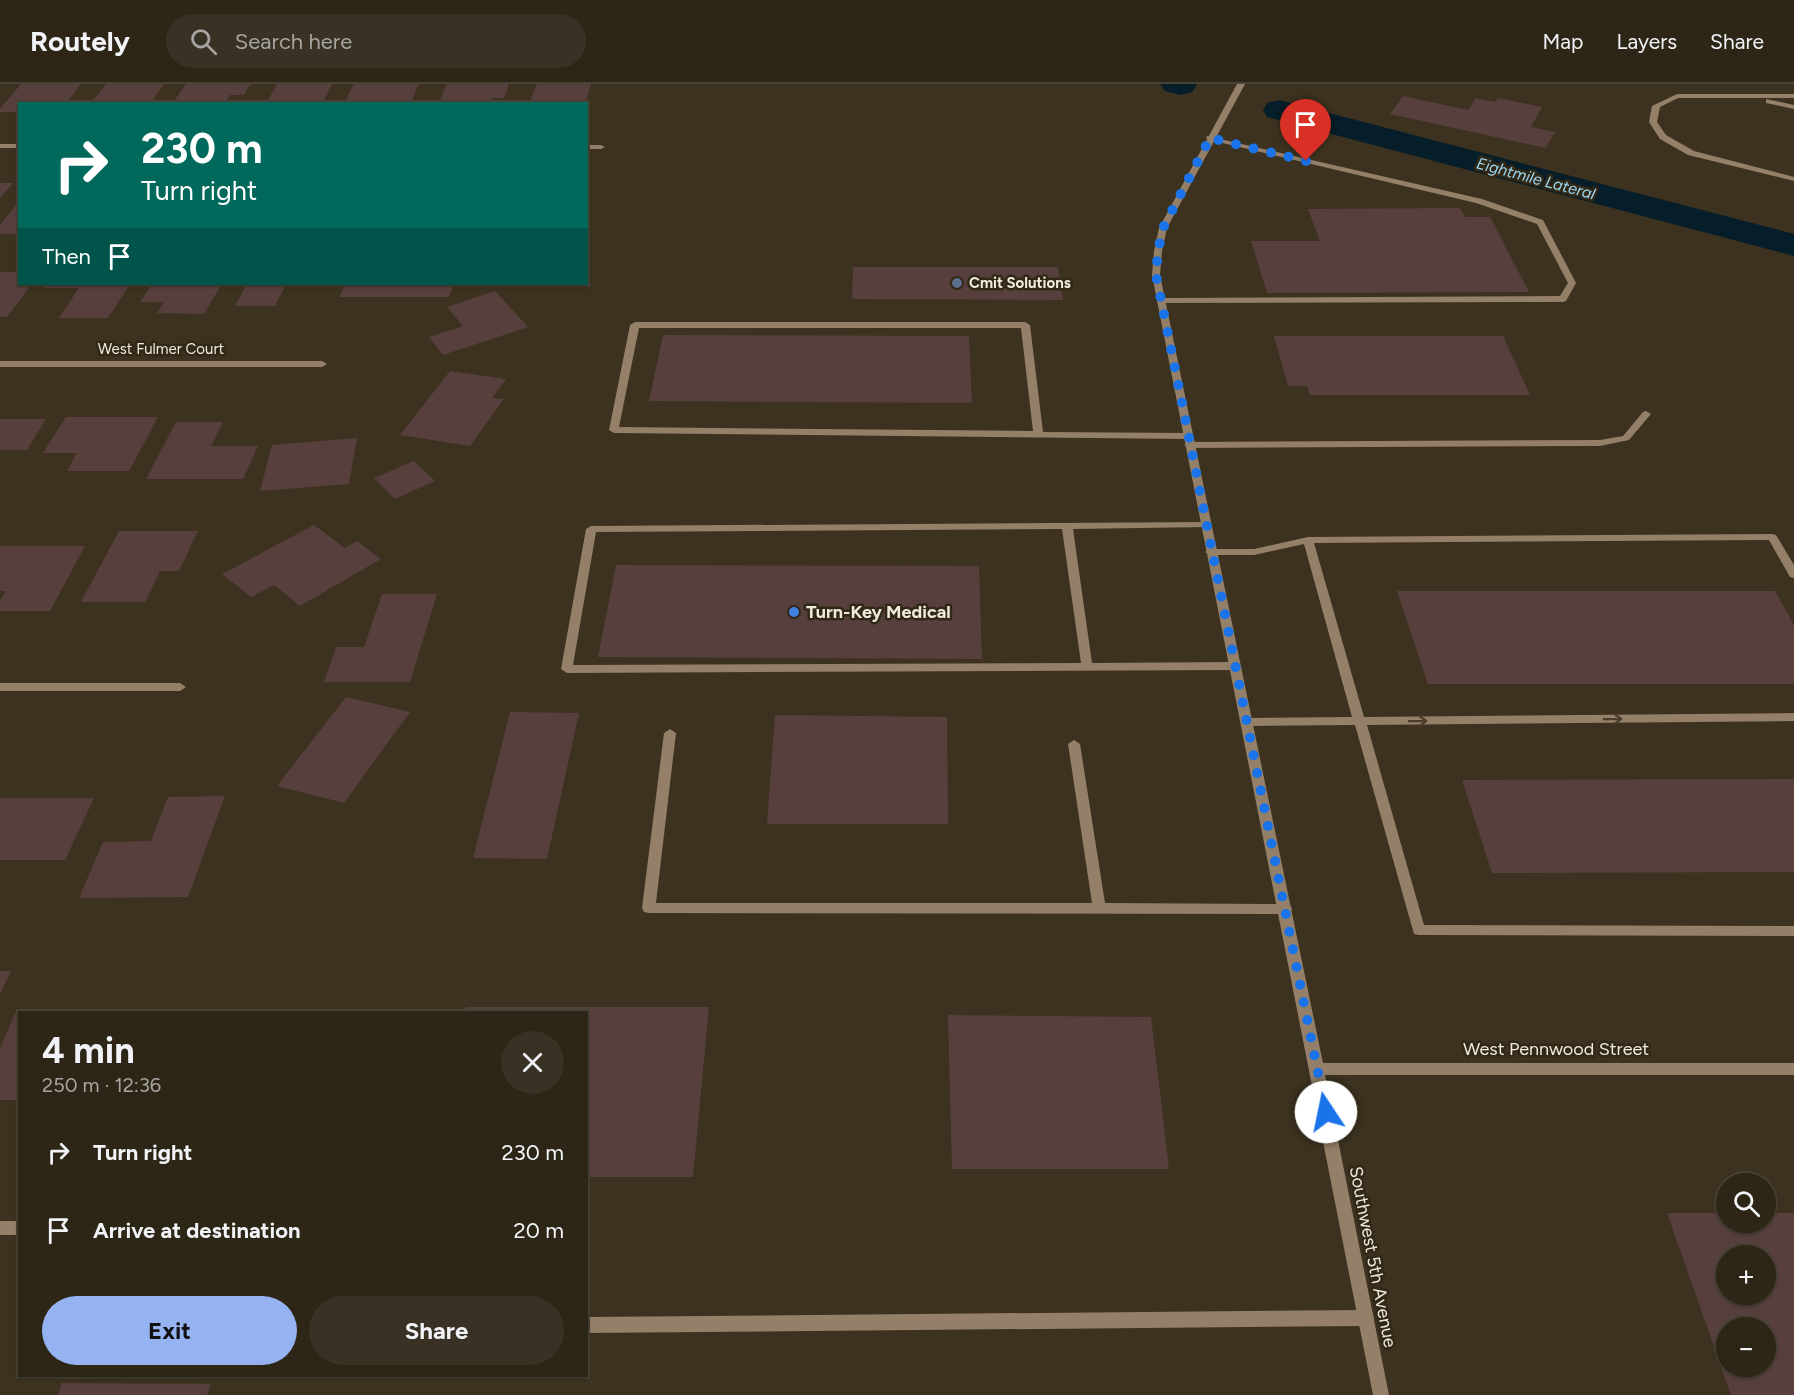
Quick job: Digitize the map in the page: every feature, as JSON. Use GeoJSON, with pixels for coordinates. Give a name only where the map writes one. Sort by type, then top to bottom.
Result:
{"type":"FeatureCollection","features":[{"type":"Feature","properties":{"kind":"street","name":"Southwest 5th Avenue"},"geometry":{"type":"LineString","coordinates":[[1241,84],[1163,228],[1156,275],[1381,1395]]}},
{"type":"Feature","properties":{"kind":"street"},"geometry":{"type":"LineString","coordinates":[[1794,96],[1677,96],[1656,106],[1653,122],[1663,137],[1691,153],[1794,179]]}},
{"type":"Feature","properties":{"kind":"street"},"geometry":{"type":"LineString","coordinates":[[1750,96],[1794,107]]}},
{"type":"Feature","properties":{"kind":"street"},"geometry":{"type":"LineString","coordinates":[[1161,301],[1563,299],[1572,283],[1540,222],[1479,201],[1210,138]]}},
{"type":"Feature","properties":{"kind":"street"},"geometry":{"type":"LineString","coordinates":[[0,146],[18,146]]}},
{"type":"Feature","properties":{"kind":"street"},"geometry":{"type":"LineString","coordinates":[[588,147],[601,147]]}},
{"type":"Feature","properties":{"kind":"street"},"geometry":{"type":"LineString","coordinates":[[1038,434],[1024,325],[635,325],[614,430],[1038,434],[1188,440],[1600,443],[1626,438],[1646,414]]}},
{"type":"Feature","properties":{"kind":"street","name":"West Fulmer Court"},"geometry":{"type":"LineString","coordinates":[[0,364],[322,364]]}},
{"type":"Feature","properties":{"kind":"street"},"geometry":{"type":"LineString","coordinates":[[1205,525],[591,529],[567,669],[1234,666]]}},
{"type":"Feature","properties":{"kind":"street"},"geometry":{"type":"LineString","coordinates":[[1067,526],[1087,666]]}},
{"type":"Feature","properties":{"kind":"street"},"geometry":{"type":"LineString","coordinates":[[1210,552],[1254,552],[1308,540],[1772,537],[1794,574]]}},
{"type":"Feature","properties":{"kind":"street"},"geometry":{"type":"LineString","coordinates":[[1308,540],[1419,930],[1794,931]]}},
{"type":"Feature","properties":{"kind":"street"},"geometry":{"type":"LineString","coordinates":[[0,687],[180,687]]}},
{"type":"Feature","properties":{"kind":"street"},"geometry":{"type":"LineString","coordinates":[[1246,722],[1794,717]]}},
{"type":"Feature","properties":{"kind":"street"},"geometry":{"type":"LineString","coordinates":[[670,733],[649,908],[1285,909]]}},
{"type":"Feature","properties":{"kind":"street"},"geometry":{"type":"LineString","coordinates":[[1074,744],[1099,908]]}},
{"type":"Feature","properties":{"kind":"street","name":"West Pennwood Street"},"geometry":{"type":"LineString","coordinates":[[1317,1069],[1794,1069]]}},
{"type":"Feature","properties":{"kind":"street"},"geometry":{"type":"LineString","coordinates":[[0,1228],[18,1228]]}},
{"type":"Feature","properties":{"kind":"street"},"geometry":{"type":"LineString","coordinates":[[588,1325],[1366,1318]]}},
{"type":"Feature","properties":{"kind":"building"},"geometry":{"type":"Polygon","coordinates":[[[21,84],[81,84],[68,102],[18,102],[18,112],[0,112],[0,109],[21,84]]]}},
{"type":"Feature","properties":{"kind":"building"},"geometry":{"type":"Polygon","coordinates":[[[106,84],[164,84],[151,102],[92,102],[106,84]]]}},
{"type":"Feature","properties":{"kind":"building"},"geometry":{"type":"Polygon","coordinates":[[[186,84],[250,84],[244,95],[230,95],[225,102],[173,102],[186,84]]]}},
{"type":"Feature","properties":{"kind":"building"},"geometry":{"type":"Polygon","coordinates":[[[277,84],[332,84],[323,102],[267,102],[277,84]]]}},
{"type":"Feature","properties":{"kind":"building"},"geometry":{"type":"Polygon","coordinates":[[[354,84],[419,84],[411,102],[345,102],[354,84]]]}},
{"type":"Feature","properties":{"kind":"building"},"geometry":{"type":"Polygon","coordinates":[[[447,84],[509,84],[504,98],[492,98],[491,102],[439,102],[447,84]]]}},
{"type":"Feature","properties":{"kind":"building"},"geometry":{"type":"Polygon","coordinates":[[[537,84],[591,84],[586,102],[530,102],[537,84]]]}},
{"type":"Feature","properties":{"kind":"building"},"geometry":{"type":"Polygon","coordinates":[[[1403,96],[1468,110],[1476,98],[1495,102],[1498,98],[1542,107],[1531,127],[1555,132],[1546,148],[1390,114],[1403,96]]]}},
{"type":"Feature","properties":{"kind":"building"},"geometry":{"type":"Polygon","coordinates":[[[0,183],[13,183],[0,198],[0,183]]]}},
{"type":"Feature","properties":{"kind":"building"},"geometry":{"type":"Polygon","coordinates":[[[18,202],[18,234],[0,234],[0,225],[18,202]]]}},
{"type":"Feature","properties":{"kind":"building"},"geometry":{"type":"Polygon","coordinates":[[[1460,208],[1465,217],[1490,217],[1529,292],[1267,293],[1251,241],[1320,241],[1308,209],[1460,208]]]}},
{"type":"Feature","properties":{"kind":"building","name":"Cmit Solutions"},"geometry":{"type":"Polygon","coordinates":[[[853,267],[1058,267],[1063,300],[852,299],[853,267]]]}},
{"type":"Feature","properties":{"kind":"building"},"geometry":{"type":"Polygon","coordinates":[[[0,272],[18,272],[18,285],[31,285],[7,317],[0,317],[0,272]]]}},
{"type":"Feature","properties":{"kind":"building"},"geometry":{"type":"Polygon","coordinates":[[[45,285],[129,285],[108,318],[59,318],[79,288],[43,288],[45,285]]]}},
{"type":"Feature","properties":{"kind":"building"},"geometry":{"type":"Polygon","coordinates":[[[151,285],[221,285],[204,314],[157,313],[164,302],[140,302],[151,285]]]}},
{"type":"Feature","properties":{"kind":"building"},"geometry":{"type":"Polygon","coordinates":[[[246,285],[286,285],[275,306],[235,306],[246,285]]]}},
{"type":"Feature","properties":{"kind":"building"},"geometry":{"type":"Polygon","coordinates":[[[345,285],[454,285],[449,297],[339,297],[345,285]]]}},
{"type":"Feature","properties":{"kind":"building"},"geometry":{"type":"Polygon","coordinates":[[[495,291],[528,327],[443,355],[429,337],[463,326],[447,307],[495,291]]]}},
{"type":"Feature","properties":{"kind":"building"},"geometry":{"type":"Polygon","coordinates":[[[663,335],[969,336],[972,403],[649,401],[663,335]]]}},
{"type":"Feature","properties":{"kind":"building"},"geometry":{"type":"Polygon","coordinates":[[[1274,336],[1503,336],[1530,395],[1310,395],[1307,386],[1288,386],[1274,336]]]}},
{"type":"Feature","properties":{"kind":"building"},"geometry":{"type":"Polygon","coordinates":[[[450,371],[506,379],[492,398],[504,399],[470,446],[400,435],[450,371]]]}},
{"type":"Feature","properties":{"kind":"building"},"geometry":{"type":"Polygon","coordinates":[[[66,417],[158,417],[129,471],[67,471],[77,453],[43,453],[66,417]]]}},
{"type":"Feature","properties":{"kind":"building"},"geometry":{"type":"Polygon","coordinates":[[[0,419],[46,419],[27,450],[0,450],[0,419]]]}},
{"type":"Feature","properties":{"kind":"building"},"geometry":{"type":"Polygon","coordinates":[[[176,422],[223,422],[211,446],[258,446],[243,479],[146,479],[176,422]]]}},
{"type":"Feature","properties":{"kind":"building"},"geometry":{"type":"Polygon","coordinates":[[[357,438],[349,484],[260,491],[272,445],[357,438]]]}},
{"type":"Feature","properties":{"kind":"building"},"geometry":{"type":"Polygon","coordinates":[[[414,461],[435,481],[395,499],[374,478],[414,461]]]}},
{"type":"Feature","properties":{"kind":"building"},"geometry":{"type":"Polygon","coordinates":[[[314,525],[345,548],[357,541],[381,559],[300,606],[274,585],[251,597],[222,574],[314,525]]]}},
{"type":"Feature","properties":{"kind":"building"},"geometry":{"type":"Polygon","coordinates":[[[119,531],[198,531],[179,571],[160,571],[145,602],[81,602],[119,531]]]}},
{"type":"Feature","properties":{"kind":"building"},"geometry":{"type":"Polygon","coordinates":[[[0,546],[85,546],[50,611],[0,611],[0,600],[6,591],[0,591],[0,546]]]}},
{"type":"Feature","properties":{"kind":"building","name":"Turn-Key Medical"},"geometry":{"type":"Polygon","coordinates":[[[616,565],[979,566],[982,659],[598,657],[616,565]]]}},
{"type":"Feature","properties":{"kind":"building"},"geometry":{"type":"Polygon","coordinates":[[[1397,591],[1775,591],[1794,625],[1794,684],[1428,684],[1397,591]]]}},
{"type":"Feature","properties":{"kind":"building"},"geometry":{"type":"Polygon","coordinates":[[[382,594],[437,594],[410,682],[324,682],[336,647],[364,647],[382,594]]]}},
{"type":"Feature","properties":{"kind":"building"},"geometry":{"type":"Polygon","coordinates":[[[346,697],[410,712],[344,803],[277,786],[346,697]]]}},
{"type":"Feature","properties":{"kind":"building"},"geometry":{"type":"Polygon","coordinates":[[[510,712],[579,713],[547,859],[473,858],[510,712]]]}},
{"type":"Feature","properties":{"kind":"building"},"geometry":{"type":"Polygon","coordinates":[[[775,715],[947,717],[948,824],[767,824],[775,715]]]}},
{"type":"Feature","properties":{"kind":"building"},"geometry":{"type":"Polygon","coordinates":[[[1794,779],[1794,872],[1492,873],[1462,780],[1794,779]]]}},
{"type":"Feature","properties":{"kind":"building"},"geometry":{"type":"Polygon","coordinates":[[[225,796],[188,897],[79,898],[103,842],[151,841],[168,797],[225,796]]]}},
{"type":"Feature","properties":{"kind":"building"},"geometry":{"type":"Polygon","coordinates":[[[0,798],[94,798],[65,860],[0,860],[0,798]]]}},
{"type":"Feature","properties":{"kind":"building"},"geometry":{"type":"Polygon","coordinates":[[[0,971],[11,971],[0,994],[0,971]]]}},
{"type":"Feature","properties":{"kind":"building"},"geometry":{"type":"Polygon","coordinates":[[[466,1007],[709,1007],[693,1177],[588,1177],[588,1011],[464,1011],[466,1007]]]}},
{"type":"Feature","properties":{"kind":"building"},"geometry":{"type":"Polygon","coordinates":[[[15,1014],[18,1014],[18,1100],[0,1100],[0,1048],[15,1014]]]}},
{"type":"Feature","properties":{"kind":"building"},"geometry":{"type":"Polygon","coordinates":[[[948,1015],[1151,1017],[1169,1169],[952,1169],[948,1015]]]}},
{"type":"Feature","properties":{"kind":"building"},"geometry":{"type":"Polygon","coordinates":[[[1667,1213],[1716,1213],[1716,1233],[1776,1233],[1776,1213],[1794,1213],[1794,1395],[1731,1395],[1725,1377],[1776,1377],[1776,1317],[1716,1317],[1716,1352],[1667,1213]]]}},
{"type":"Feature","properties":{"kind":"building"},"geometry":{"type":"Polygon","coordinates":[[[62,1383],[211,1384],[207,1395],[58,1395],[62,1383]]]}},
{"type":"Feature","properties":{"kind":"waterway","name":"Eightmile Lateral"},"geometry":{"type":"LineString","coordinates":[[1176,84],[1181,85]]}},
{"type":"Feature","properties":{"kind":"waterway","name":"Eightmile Lateral"},"geometry":{"type":"LineString","coordinates":[[1279,110],[1794,245]]}},
{"type":"Feature","properties":{"kind":"place","name":"Cmit Solutions"},"geometry":{"type":"Point","coordinates":[957,283]}},
{"type":"Feature","properties":{"kind":"place","name":"Turn-Key Medical"},"geometry":{"type":"Point","coordinates":[794,612]}},
{"type":"Feature","properties":{"kind":"route"},"geometry":{"type":"LineString","coordinates":[[1306,161],[1210,138],[1163,228],[1156,275],[1210,552],[1326,1112]]}}]}
